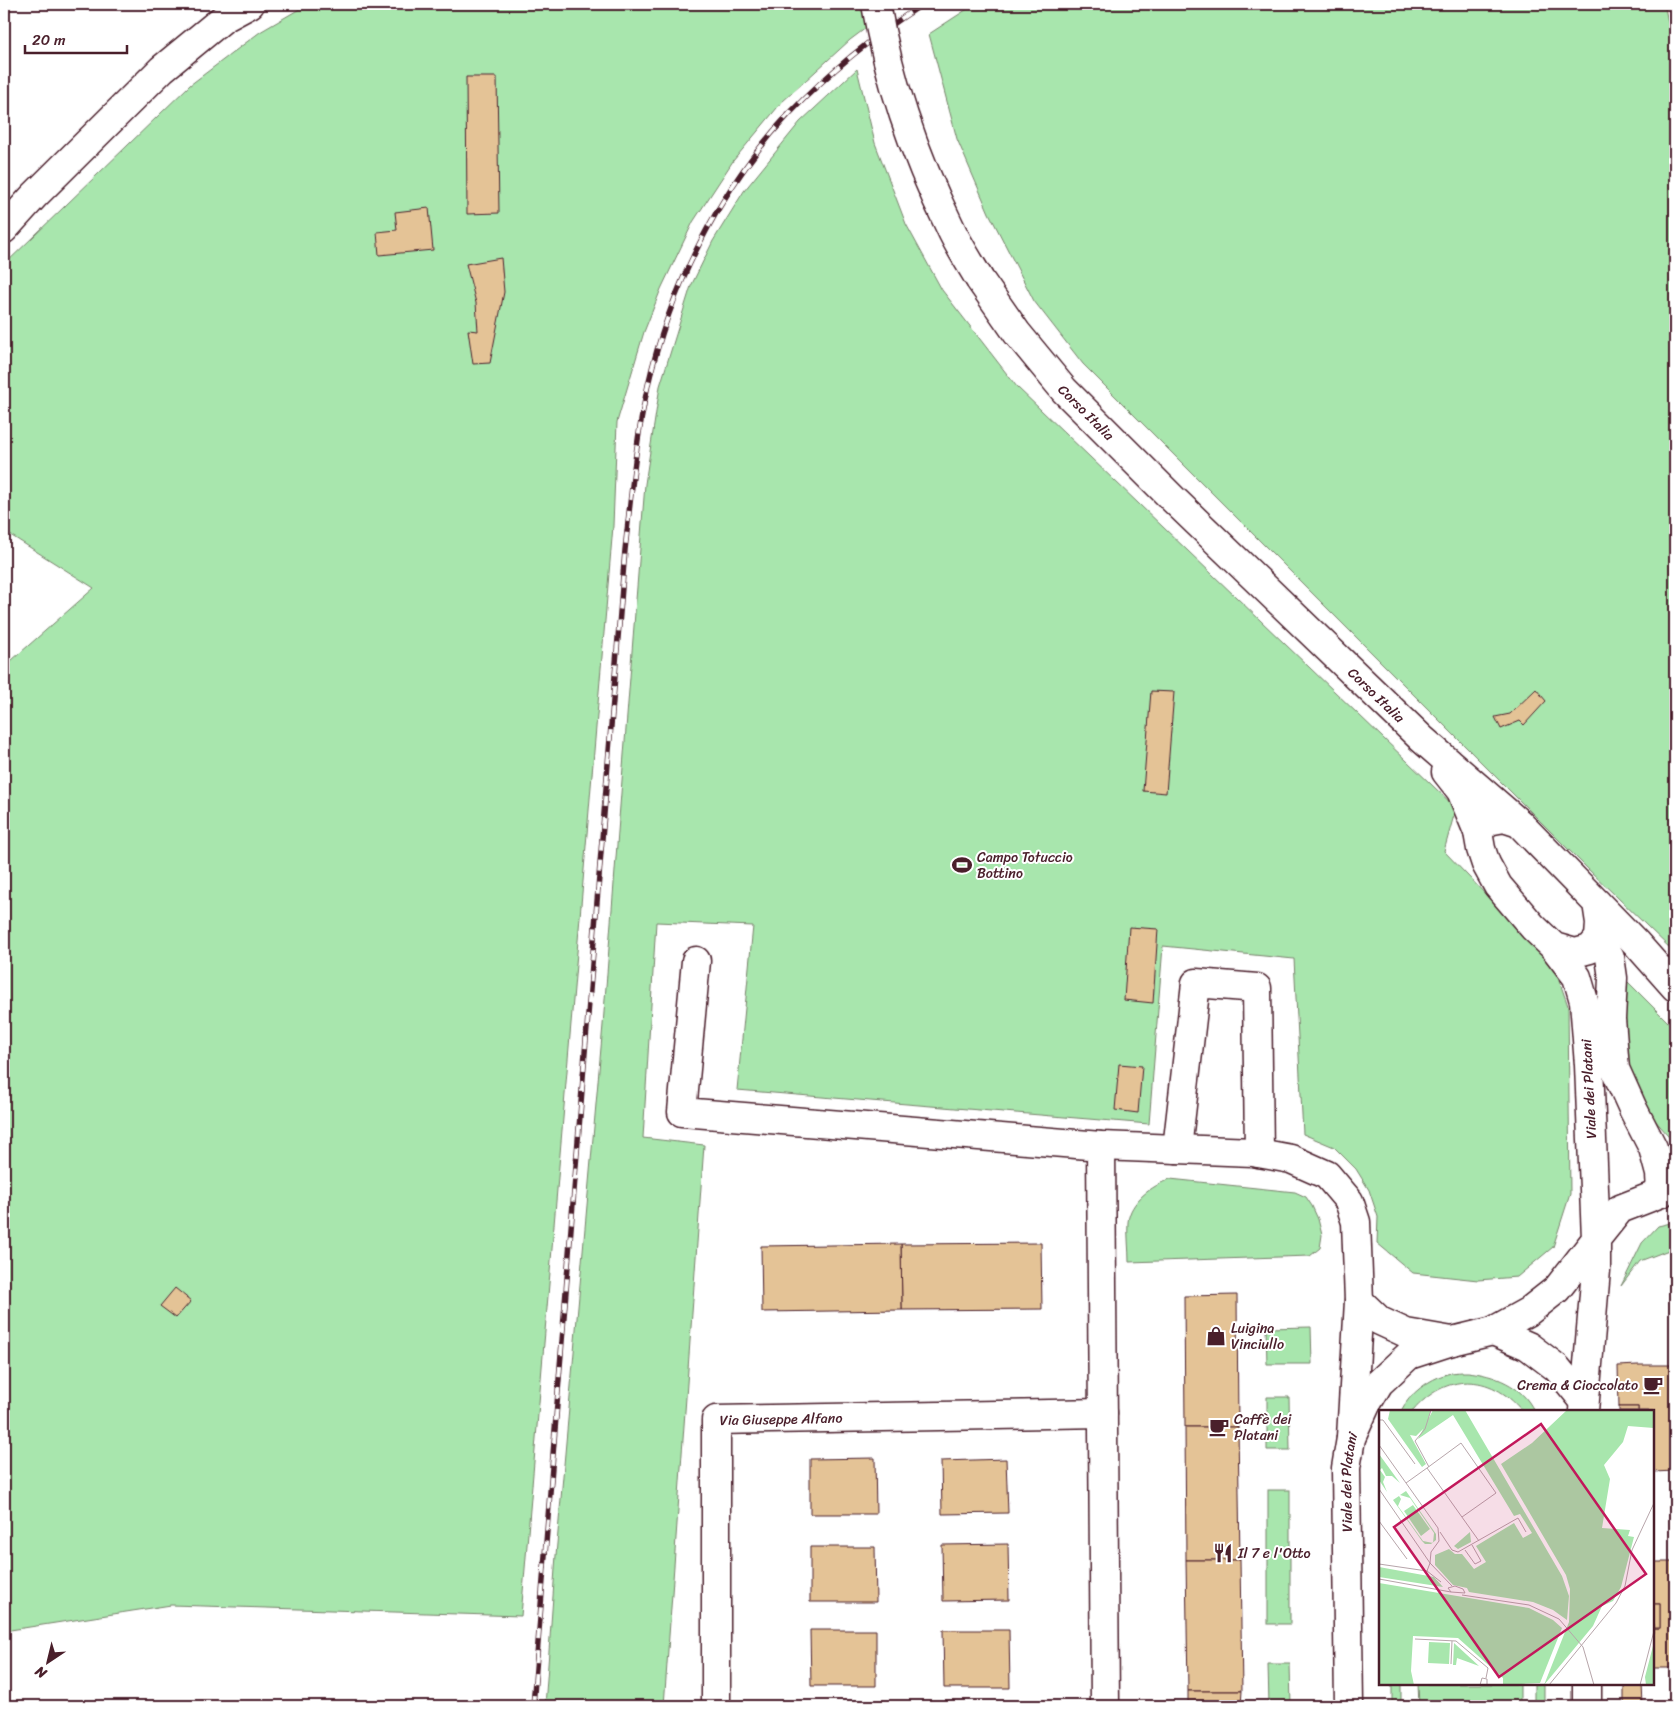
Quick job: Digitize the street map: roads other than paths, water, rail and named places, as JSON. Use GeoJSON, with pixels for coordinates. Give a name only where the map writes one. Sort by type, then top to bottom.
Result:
{"type":"FeatureCollection","features":[{"type":"Feature","properties":{"kind":"street"},"geometry":{"type":"LineString","coordinates":[[4,230],[34,196],[162,69],[224,18],[250,4]]}},
{"type":"Feature","properties":{"kind":"street","name":"Corso Italia"},"geometry":{"type":"LineString","coordinates":[[876,4],[889,64],[905,120],[926,176],[950,229],[980,280],[1017,333],[1064,390],[1422,739]]}},
{"type":"Feature","properties":{"kind":"street"},"geometry":{"type":"LineString","coordinates":[[1422,739],[1519,823],[1636,943],[1675,987]]}},
{"type":"Feature","properties":{"kind":"street","name":"Viale dei Platani"},"geometry":{"type":"LineString","coordinates":[[1422,739],[1461,791],[1478,832],[1486,864],[1498,886],[1533,927],[1554,947],[1577,977],[1584,1001],[1589,1065],[1596,1239],[1596,1270],[1584,1406]]}},
{"type":"Feature","properties":{"kind":"street"},"geometry":{"type":"LineString","coordinates":[[1478,832],[1488,821],[1504,818],[1519,823]]}},
{"type":"Feature","properties":{"kind":"street","name":"Viale dei Platani"},"geometry":{"type":"LineString","coordinates":[[1597,903],[1600,923],[1600,948],[1613,978],[1611,1018],[1615,1068],[1653,1148],[1668,1196]]}},
{"type":"Feature","properties":{"kind":"street"},"geometry":{"type":"LineString","coordinates":[[1554,947],[1576,953],[1600,948],[1646,975],[1675,998]]}},
{"type":"Feature","properties":{"kind":"street"},"geometry":{"type":"LineString","coordinates":[[696,961],[682,1112],[1101,1146],[1259,1153],[1291,1159],[1327,1175],[1349,1201],[1356,1222],[1359,1301],[1351,1438]]}},
{"type":"Feature","properties":{"kind":"street"},"geometry":{"type":"LineString","coordinates":[[1177,1149],[1196,983],[1258,988],[1259,1153]]}},
{"type":"Feature","properties":{"kind":"street"},"geometry":{"type":"LineString","coordinates":[[1101,1146],[1105,1706]]}},
{"type":"Feature","properties":{"kind":"street"},"geometry":{"type":"LineString","coordinates":[[1593,1187],[1620,1209]]}},
{"type":"Feature","properties":{"kind":"street"},"geometry":{"type":"LineString","coordinates":[[1596,1239],[1620,1209],[1668,1196]]}},
{"type":"Feature","properties":{"kind":"street","name":"Viale dei Platani"},"geometry":{"type":"LineString","coordinates":[[1348,1706],[1346,1468],[1351,1438],[1366,1405],[1379,1384],[1409,1355],[1452,1341],[1493,1331],[1529,1311],[1557,1288],[1596,1239]]}},
{"type":"Feature","properties":{"kind":"street"},"geometry":{"type":"LineString","coordinates":[[1359,1301],[1380,1321],[1406,1333],[1452,1341]]}},
{"type":"Feature","properties":{"kind":"street"},"geometry":{"type":"LineString","coordinates":[[1493,1331],[1528,1346],[1557,1368],[1584,1406]]}},
{"type":"Feature","properties":{"kind":"street","name":"Via Giuseppe Alfano"},"geometry":{"type":"LineString","coordinates":[[716,1706],[716,1420],[1103,1414]]}},
{"type":"Feature","properties":{"kind":"street"},"geometry":{"type":"LineString","coordinates":[[1587,1685],[1588,1706]]}},
{"type":"Feature","properties":{"kind":"railway"},"geometry":{"type":"LineString","coordinates":[[533,1706],[625,550],[637,446],[648,385],[658,348],[684,276],[701,240],[741,173],[764,142],[820,83],[870,41],[923,4]]}},
{"type":"Feature","properties":{"kind":"place","name":"Campo Totuccio Bottino"},"geometry":{"type":"Point","coordinates":[962,865]}},
{"type":"Feature","properties":{"kind":"place","name":"Luigina Vinciullo"},"geometry":{"type":"Point","coordinates":[1216,1336]}},
{"type":"Feature","properties":{"kind":"place","name":"Crema & Cioccolato"},"geometry":{"type":"Point","coordinates":[1653,1385]}},
{"type":"Feature","properties":{"kind":"place","name":"Caffè dei Platani"},"geometry":{"type":"Point","coordinates":[1219,1427]}},
{"type":"Feature","properties":{"kind":"place","name":"Il 7 e l'Otto"},"geometry":{"type":"Point","coordinates":[1223,1553]}}]}
